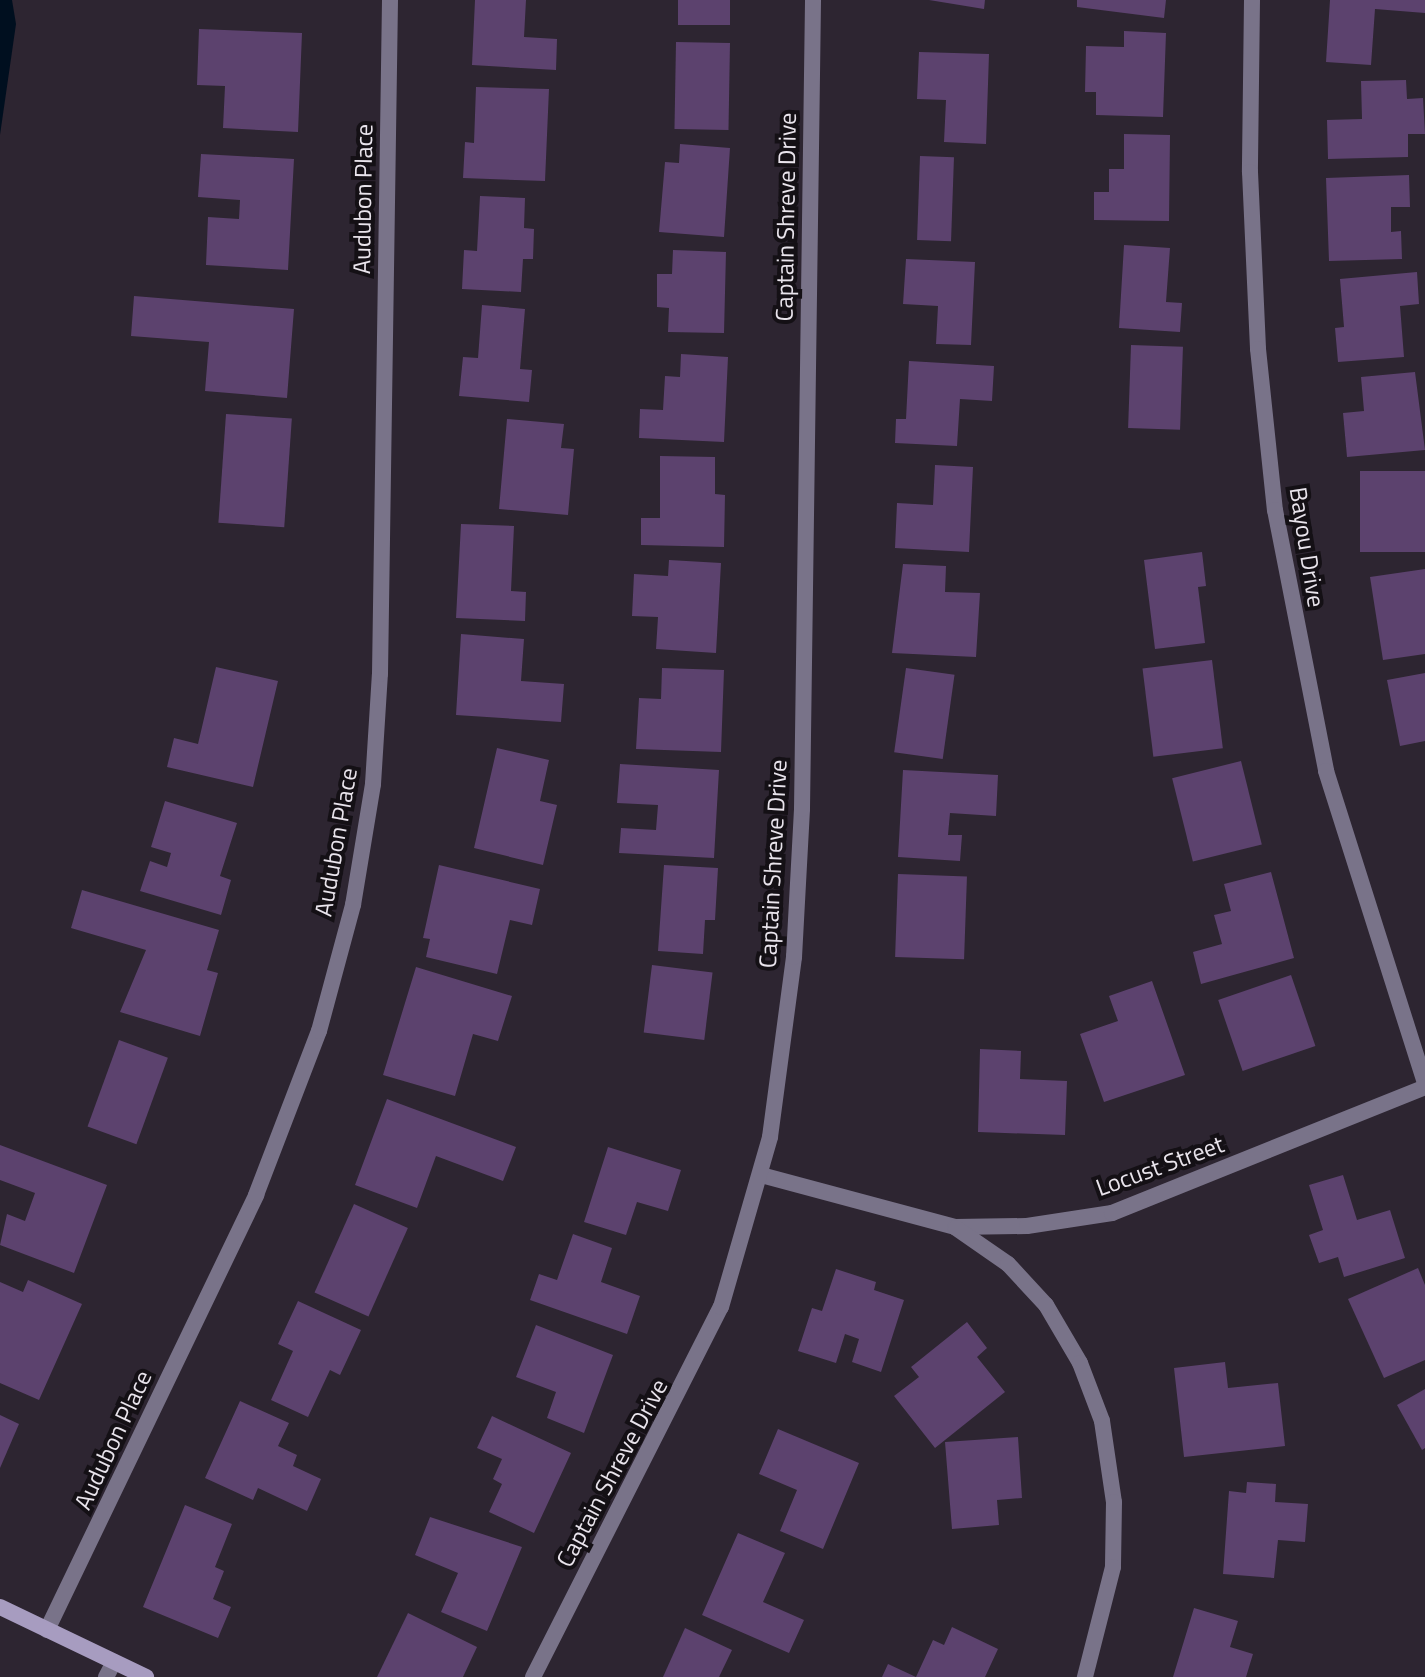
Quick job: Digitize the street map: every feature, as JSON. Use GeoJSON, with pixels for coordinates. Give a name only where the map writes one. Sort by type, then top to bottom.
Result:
{"type":"FeatureCollection","features":[{"type":"Feature","properties":{"kind":"street","name":"Audubon Place"},"geometry":{"type":"LineString","coordinates":[[47,1630],[256,1195],[319,1031],[353,905],[373,784],[380,674],[390,0]]}},
{"type":"Feature","properties":{"kind":"street","name":"Captain Shreve Drive"},"geometry":{"type":"LineString","coordinates":[[533,1677],[693,1370],[721,1307],[761,1175],[786,1030],[802,809],[813,0]]}},
{"type":"Feature","properties":{"kind":"street","name":"Bayou Drive"},"geometry":{"type":"LineString","coordinates":[[1252,0],[1257,335],[1275,510],[1330,785],[1425,1085]]}},
{"type":"Feature","properties":{"kind":"street","name":"Locust Street"},"geometry":{"type":"LineString","coordinates":[[761,1175],[955,1227],[1027,1226],[1112,1213],[1425,1085]]}},
{"type":"Feature","properties":{"kind":"street"},"geometry":{"type":"LineString","coordinates":[[955,1227],[1008,1264],[1046,1305],[1080,1363],[1102,1421],[1113,1491],[1113,1567],[1085,1677]]}},
{"type":"Feature","properties":{"kind":"street"},"geometry":{"type":"LineString","coordinates":[[0,1607],[47,1630],[110,1669],[146,1677]]}},
{"type":"Feature","properties":{"kind":"water"},"geometry":{"type":"Polygon","coordinates":[[[0,0],[12,0],[16,24],[0,135],[0,0]]]}},
{"type":"Feature","properties":{"kind":"building"},"geometry":{"type":"Polygon","coordinates":[[[475,0],[526,0],[524,37],[557,39],[556,70],[472,65],[475,0]]]}},
{"type":"Feature","properties":{"kind":"building"},"geometry":{"type":"Polygon","coordinates":[[[678,0],[730,0],[730,25],[678,25],[678,0]]]}},
{"type":"Feature","properties":{"kind":"building"},"geometry":{"type":"Polygon","coordinates":[[[929,0],[985,0],[984,9],[929,0]]]}},
{"type":"Feature","properties":{"kind":"building"},"geometry":{"type":"Polygon","coordinates":[[[1077,0],[1166,0],[1164,18],[1077,7],[1077,0]]]}},
{"type":"Feature","properties":{"kind":"building"},"geometry":{"type":"Polygon","coordinates":[[[1330,0],[1425,0],[1425,13],[1375,9],[1371,65],[1326,62],[1330,0]]]}},
{"type":"Feature","properties":{"kind":"building"},"geometry":{"type":"Polygon","coordinates":[[[199,29],[302,33],[298,132],[223,128],[225,86],[197,85],[199,29]]]}},
{"type":"Feature","properties":{"kind":"building"},"geometry":{"type":"Polygon","coordinates":[[[1124,31],[1166,33],[1163,117],[1096,115],[1096,92],[1085,92],[1086,46],[1124,47],[1124,31]]]}},
{"type":"Feature","properties":{"kind":"building"},"geometry":{"type":"Polygon","coordinates":[[[676,42],[730,43],[728,130],[674,129],[676,42]]]}},
{"type":"Feature","properties":{"kind":"building"},"geometry":{"type":"Polygon","coordinates":[[[919,52],[989,54],[986,144],[944,142],[946,100],[917,99],[919,52]]]}},
{"type":"Feature","properties":{"kind":"building"},"geometry":{"type":"Polygon","coordinates":[[[1406,80],[1407,99],[1423,98],[1425,134],[1408,134],[1408,157],[1328,159],[1327,120],[1362,119],[1361,81],[1406,80]]]}},
{"type":"Feature","properties":{"kind":"building"},"geometry":{"type":"Polygon","coordinates":[[[476,87],[549,89],[545,181],[463,178],[465,142],[474,143],[476,87]]]}},
{"type":"Feature","properties":{"kind":"building"},"geometry":{"type":"Polygon","coordinates":[[[1124,134],[1170,135],[1169,221],[1094,220],[1094,192],[1109,192],[1109,169],[1124,169],[1124,134]]]}},
{"type":"Feature","properties":{"kind":"building"},"geometry":{"type":"Polygon","coordinates":[[[680,144],[730,148],[724,237],[659,232],[665,162],[679,163],[680,144]]]}},
{"type":"Feature","properties":{"kind":"building"},"geometry":{"type":"Polygon","coordinates":[[[201,154],[294,159],[288,270],[206,265],[208,217],[239,219],[240,200],[198,197],[201,154]]]}},
{"type":"Feature","properties":{"kind":"building"},"geometry":{"type":"Polygon","coordinates":[[[920,156],[954,157],[951,241],[917,240],[920,156]]]}},
{"type":"Feature","properties":{"kind":"building"},"geometry":{"type":"Polygon","coordinates":[[[1409,175],[1410,207],[1391,207],[1391,232],[1401,231],[1402,259],[1329,261],[1326,178],[1409,175]]]}},
{"type":"Feature","properties":{"kind":"building"},"geometry":{"type":"Polygon","coordinates":[[[480,196],[525,198],[524,228],[534,229],[533,259],[523,259],[521,292],[462,289],[464,250],[477,251],[480,196]]]}},
{"type":"Feature","properties":{"kind":"building"},"geometry":{"type":"Polygon","coordinates":[[[1124,245],[1170,248],[1166,302],[1182,303],[1180,332],[1119,328],[1124,245]]]}},
{"type":"Feature","properties":{"kind":"building"},"geometry":{"type":"Polygon","coordinates":[[[673,250],[726,252],[724,333],[668,332],[669,308],[657,307],[657,274],[672,274],[673,250]]]}},
{"type":"Feature","properties":{"kind":"building"},"geometry":{"type":"Polygon","coordinates":[[[906,259],[975,262],[971,345],[936,344],[938,306],[903,304],[906,259]]]}},
{"type":"Feature","properties":{"kind":"building"},"geometry":{"type":"Polygon","coordinates":[[[1417,272],[1419,304],[1400,306],[1404,357],[1338,362],[1335,328],[1344,327],[1340,279],[1417,272]]]}},
{"type":"Feature","properties":{"kind":"building"},"geometry":{"type":"Polygon","coordinates":[[[134,296],[294,309],[287,398],[205,391],[209,342],[131,336],[134,296]]]}},
{"type":"Feature","properties":{"kind":"building"},"geometry":{"type":"Polygon","coordinates":[[[482,305],[525,309],[520,369],[532,370],[529,402],[459,396],[463,357],[478,358],[482,305]]]}},
{"type":"Feature","properties":{"kind":"building"},"geometry":{"type":"Polygon","coordinates":[[[1131,345],[1183,347],[1180,430],[1128,428],[1131,345]]]}},
{"type":"Feature","properties":{"kind":"building"},"geometry":{"type":"Polygon","coordinates":[[[681,354],[728,357],[724,442],[639,438],[640,409],[663,410],[665,376],[680,377],[681,354]]]}},
{"type":"Feature","properties":{"kind":"building"},"geometry":{"type":"Polygon","coordinates":[[[909,361],[994,366],[992,401],[960,399],[957,446],[895,443],[896,419],[906,419],[909,361]]]}},
{"type":"Feature","properties":{"kind":"building"},"geometry":{"type":"Polygon","coordinates":[[[1415,372],[1425,450],[1347,457],[1343,413],[1364,411],[1361,377],[1415,372]]]}},
{"type":"Feature","properties":{"kind":"building"},"geometry":{"type":"Polygon","coordinates":[[[226,414],[292,419],[284,527],[218,523],[226,414]]]}},
{"type":"Feature","properties":{"kind":"building"},"geometry":{"type":"Polygon","coordinates":[[[507,419],[564,424],[561,448],[574,449],[568,515],[499,509],[507,419]]]}},
{"type":"Feature","properties":{"kind":"building"},"geometry":{"type":"Polygon","coordinates":[[[660,456],[715,457],[715,494],[725,495],[724,547],[641,545],[641,518],[660,518],[660,456]]]}},
{"type":"Feature","properties":{"kind":"building"},"geometry":{"type":"Polygon","coordinates":[[[935,465],[973,467],[969,552],[895,548],[897,503],[933,505],[935,465]]]}},
{"type":"Feature","properties":{"kind":"building"},"geometry":{"type":"Polygon","coordinates":[[[1360,471],[1425,471],[1425,552],[1360,552],[1360,471]]]}},
{"type":"Feature","properties":{"kind":"building"},"geometry":{"type":"Polygon","coordinates":[[[461,524],[514,526],[511,591],[526,592],[525,621],[456,618],[461,524]]]}},
{"type":"Feature","properties":{"kind":"building"},"geometry":{"type":"Polygon","coordinates":[[[1202,552],[1206,586],[1198,587],[1205,643],[1155,649],[1144,560],[1202,552]]]}},
{"type":"Feature","properties":{"kind":"building"},"geometry":{"type":"Polygon","coordinates":[[[669,560],[721,563],[716,653],[656,649],[658,617],[632,616],[634,574],[668,576],[669,560]]]}},
{"type":"Feature","properties":{"kind":"building"},"geometry":{"type":"Polygon","coordinates":[[[903,564],[946,566],[945,592],[980,593],[976,657],[892,653],[903,564]]]}},
{"type":"Feature","properties":{"kind":"building"},"geometry":{"type":"Polygon","coordinates":[[[1425,569],[1425,654],[1383,660],[1370,577],[1425,569]]]}},
{"type":"Feature","properties":{"kind":"building"},"geometry":{"type":"Polygon","coordinates":[[[461,634],[524,639],[521,681],[564,684],[561,722],[456,715],[461,634]]]}},
{"type":"Feature","properties":{"kind":"building"},"geometry":{"type":"Polygon","coordinates":[[[1212,660],[1223,748],[1153,757],[1143,669],[1212,660]]]}},
{"type":"Feature","properties":{"kind":"building"},"geometry":{"type":"Polygon","coordinates":[[[216,667],[278,681],[253,787],[167,767],[174,738],[198,744],[216,667]]]}},
{"type":"Feature","properties":{"kind":"building"},"geometry":{"type":"Polygon","coordinates":[[[662,668],[724,670],[721,752],[636,749],[639,698],[661,699],[662,668]]]}},
{"type":"Feature","properties":{"kind":"building"},"geometry":{"type":"Polygon","coordinates":[[[906,668],[955,675],[943,759],[894,752],[906,668]]]}},
{"type":"Feature","properties":{"kind":"building"},"geometry":{"type":"Polygon","coordinates":[[[1425,673],[1425,741],[1400,746],[1387,680],[1425,673]]]}},
{"type":"Feature","properties":{"kind":"building"},"geometry":{"type":"Polygon","coordinates":[[[497,748],[549,760],[540,801],[557,805],[543,865],[474,848],[497,748]]]}},
{"type":"Feature","properties":{"kind":"building"},"geometry":{"type":"Polygon","coordinates":[[[1241,761],[1262,844],[1193,862],[1172,778],[1241,761]]]}},
{"type":"Feature","properties":{"kind":"building"},"geometry":{"type":"Polygon","coordinates":[[[620,764],[719,770],[714,858],[619,853],[621,828],[656,830],[658,805],[617,803],[620,764]]]}},
{"type":"Feature","properties":{"kind":"building"},"geometry":{"type":"Polygon","coordinates":[[[903,770],[998,775],[996,816],[950,813],[948,835],[962,835],[960,861],[898,857],[903,770]]]}},
{"type":"Feature","properties":{"kind":"building"},"geometry":{"type":"Polygon","coordinates":[[[165,801],[237,823],[220,876],[231,880],[221,915],[140,891],[150,861],[167,867],[171,853],[151,847],[165,801]]]}},
{"type":"Feature","properties":{"kind":"building"},"geometry":{"type":"Polygon","coordinates":[[[439,865],[540,889],[532,925],[510,920],[497,974],[426,957],[430,939],[423,938],[439,865]]]}},
{"type":"Feature","properties":{"kind":"building"},"geometry":{"type":"Polygon","coordinates":[[[664,865],[718,868],[715,920],[705,920],[703,954],[658,951],[664,865]]]}},
{"type":"Feature","properties":{"kind":"building"},"geometry":{"type":"Polygon","coordinates":[[[1271,872],[1294,958],[1201,984],[1193,952],[1222,944],[1214,915],[1231,911],[1224,884],[1271,872]]]}},
{"type":"Feature","properties":{"kind":"building"},"geometry":{"type":"Polygon","coordinates":[[[898,874],[967,876],[964,959],[895,957],[898,874]]]}},
{"type":"Feature","properties":{"kind":"building"},"geometry":{"type":"Polygon","coordinates":[[[82,890],[219,930],[207,970],[218,973],[200,1036],[120,1012],[146,950],[71,928],[82,890]]]}},
{"type":"Feature","properties":{"kind":"building"},"geometry":{"type":"Polygon","coordinates":[[[652,965],[713,972],[704,1040],[644,1032],[652,965]]]}},
{"type":"Feature","properties":{"kind":"building"},"geometry":{"type":"Polygon","coordinates":[[[416,967],[512,996],[498,1041],[473,1034],[455,1096],[383,1075],[416,967]]]}},
{"type":"Feature","properties":{"kind":"building"},"geometry":{"type":"Polygon","coordinates":[[[1291,975],[1315,1046],[1243,1071],[1218,1000],[1291,975]]]}},
{"type":"Feature","properties":{"kind":"building"},"geometry":{"type":"Polygon","coordinates":[[[1152,981],[1185,1075],[1104,1102],[1080,1034],[1118,1021],[1109,996],[1152,981]]]}},
{"type":"Feature","properties":{"kind":"building"},"geometry":{"type":"Polygon","coordinates":[[[119,1040],[168,1058],[136,1144],[88,1126],[119,1040]]]}},
{"type":"Feature","properties":{"kind":"building"},"geometry":{"type":"Polygon","coordinates":[[[980,1049],[1021,1051],[1020,1079],[1067,1081],[1065,1135],[978,1132],[980,1049]]]}},
{"type":"Feature","properties":{"kind":"building"},"geometry":{"type":"Polygon","coordinates":[[[387,1099],[516,1147],[503,1181],[436,1156],[417,1208],[355,1185],[387,1099]]]}},
{"type":"Feature","properties":{"kind":"building"},"geometry":{"type":"Polygon","coordinates":[[[0,1145],[107,1185],[74,1273],[0,1245],[7,1214],[25,1221],[35,1193],[0,1180],[0,1145]]]}},
{"type":"Feature","properties":{"kind":"building"},"geometry":{"type":"Polygon","coordinates":[[[608,1147],[681,1170],[668,1211],[637,1202],[626,1235],[584,1222],[608,1147]]]}},
{"type":"Feature","properties":{"kind":"building"},"geometry":{"type":"Polygon","coordinates":[[[1343,1175],[1357,1220],[1390,1210],[1405,1258],[1344,1277],[1338,1257],[1319,1263],[1309,1235],[1323,1230],[1309,1185],[1343,1175]]]}},
{"type":"Feature","properties":{"kind":"building"},"geometry":{"type":"Polygon","coordinates":[[[354,1204],[408,1228],[368,1317],[315,1293],[354,1204]]]}},
{"type":"Feature","properties":{"kind":"building"},"geometry":{"type":"Polygon","coordinates":[[[573,1234],[612,1248],[601,1282],[640,1296],[627,1334],[530,1300],[539,1274],[557,1280],[573,1234]]]}},
{"type":"Feature","properties":{"kind":"building"},"geometry":{"type":"Polygon","coordinates":[[[1418,1268],[1425,1285],[1425,1360],[1384,1378],[1348,1299],[1418,1268]]]}},
{"type":"Feature","properties":{"kind":"building"},"geometry":{"type":"Polygon","coordinates":[[[836,1269],[876,1282],[874,1290],[904,1300],[881,1372],[852,1362],[859,1339],[845,1334],[836,1363],[798,1351],[812,1308],[822,1311],[836,1269]]]}},
{"type":"Feature","properties":{"kind":"building"},"geometry":{"type":"Polygon","coordinates":[[[28,1280],[82,1304],[39,1400],[0,1383],[0,1282],[23,1292],[28,1280]]]}},
{"type":"Feature","properties":{"kind":"building"},"geometry":{"type":"Polygon","coordinates":[[[298,1301],[361,1330],[340,1375],[330,1370],[308,1417],[271,1400],[293,1351],[278,1344],[298,1301]]]}},
{"type":"Feature","properties":{"kind":"building"},"geometry":{"type":"Polygon","coordinates":[[[967,1322],[987,1348],[977,1357],[1005,1392],[935,1448],[894,1396],[919,1377],[911,1367],[967,1322]]]}},
{"type":"Feature","properties":{"kind":"building"},"geometry":{"type":"Polygon","coordinates":[[[536,1325],[613,1355],[584,1433],[547,1418],[556,1392],[516,1377],[536,1325]]]}},
{"type":"Feature","properties":{"kind":"building"},"geometry":{"type":"Polygon","coordinates":[[[1225,1362],[1228,1388],[1278,1383],[1285,1446],[1184,1457],[1174,1368],[1225,1362]]]}},
{"type":"Feature","properties":{"kind":"building"},"geometry":{"type":"Polygon","coordinates":[[[1425,1389],[1425,1448],[1422,1450],[1397,1405],[1425,1389]]]}},
{"type":"Feature","properties":{"kind":"building"},"geometry":{"type":"Polygon","coordinates":[[[240,1401],[289,1423],[278,1446],[297,1455],[293,1466],[321,1479],[307,1511],[258,1488],[253,1500],[205,1478],[240,1401]]]}},
{"type":"Feature","properties":{"kind":"building"},"geometry":{"type":"Polygon","coordinates":[[[0,1415],[19,1424],[0,1468],[0,1415]]]}},
{"type":"Feature","properties":{"kind":"building"},"geometry":{"type":"Polygon","coordinates":[[[492,1416],[571,1453],[534,1533],[489,1512],[502,1484],[493,1479],[502,1459],[477,1448],[492,1416]]]}},
{"type":"Feature","properties":{"kind":"building"},"geometry":{"type":"Polygon","coordinates":[[[778,1429],[859,1463],[823,1549],[780,1531],[797,1490],[759,1474],[778,1429]]]}},
{"type":"Feature","properties":{"kind":"building"},"geometry":{"type":"Polygon","coordinates":[[[1018,1437],[1022,1498],[997,1500],[999,1525],[952,1529],[945,1442],[1018,1437]]]}},
{"type":"Feature","properties":{"kind":"building"},"geometry":{"type":"Polygon","coordinates":[[[1247,1482],[1276,1484],[1275,1502],[1308,1504],[1305,1542],[1278,1540],[1274,1578],[1223,1574],[1229,1491],[1246,1493],[1247,1482]]]}},
{"type":"Feature","properties":{"kind":"building"},"geometry":{"type":"Polygon","coordinates":[[[185,1505],[232,1524],[215,1567],[224,1571],[213,1599],[231,1607],[218,1638],[143,1607],[185,1505]]]}},
{"type":"Feature","properties":{"kind":"building"},"geometry":{"type":"Polygon","coordinates":[[[430,1517],[522,1547],[487,1631],[441,1612],[458,1573],[415,1555],[430,1517]]]}},
{"type":"Feature","properties":{"kind":"building"},"geometry":{"type":"Polygon","coordinates":[[[738,1533],[785,1553],[763,1602],[804,1620],[789,1653],[702,1615],[738,1533]]]}},
{"type":"Feature","properties":{"kind":"building"},"geometry":{"type":"Polygon","coordinates":[[[1194,1608],[1238,1621],[1230,1647],[1253,1654],[1246,1677],[1173,1677],[1194,1608]]]}},
{"type":"Feature","properties":{"kind":"building"},"geometry":{"type":"Polygon","coordinates":[[[408,1613],[477,1647],[463,1677],[377,1677],[408,1613]]]}},
{"type":"Feature","properties":{"kind":"building"},"geometry":{"type":"Polygon","coordinates":[[[952,1627],[998,1649],[985,1677],[916,1677],[933,1640],[944,1645],[952,1627]]]}},
{"type":"Feature","properties":{"kind":"building"},"geometry":{"type":"Polygon","coordinates":[[[685,1628],[732,1650],[719,1677],[663,1677],[685,1628]]]}},
{"type":"Feature","properties":{"kind":"building"},"geometry":{"type":"Polygon","coordinates":[[[888,1664],[916,1677],[882,1677],[888,1664]]]}}]}
